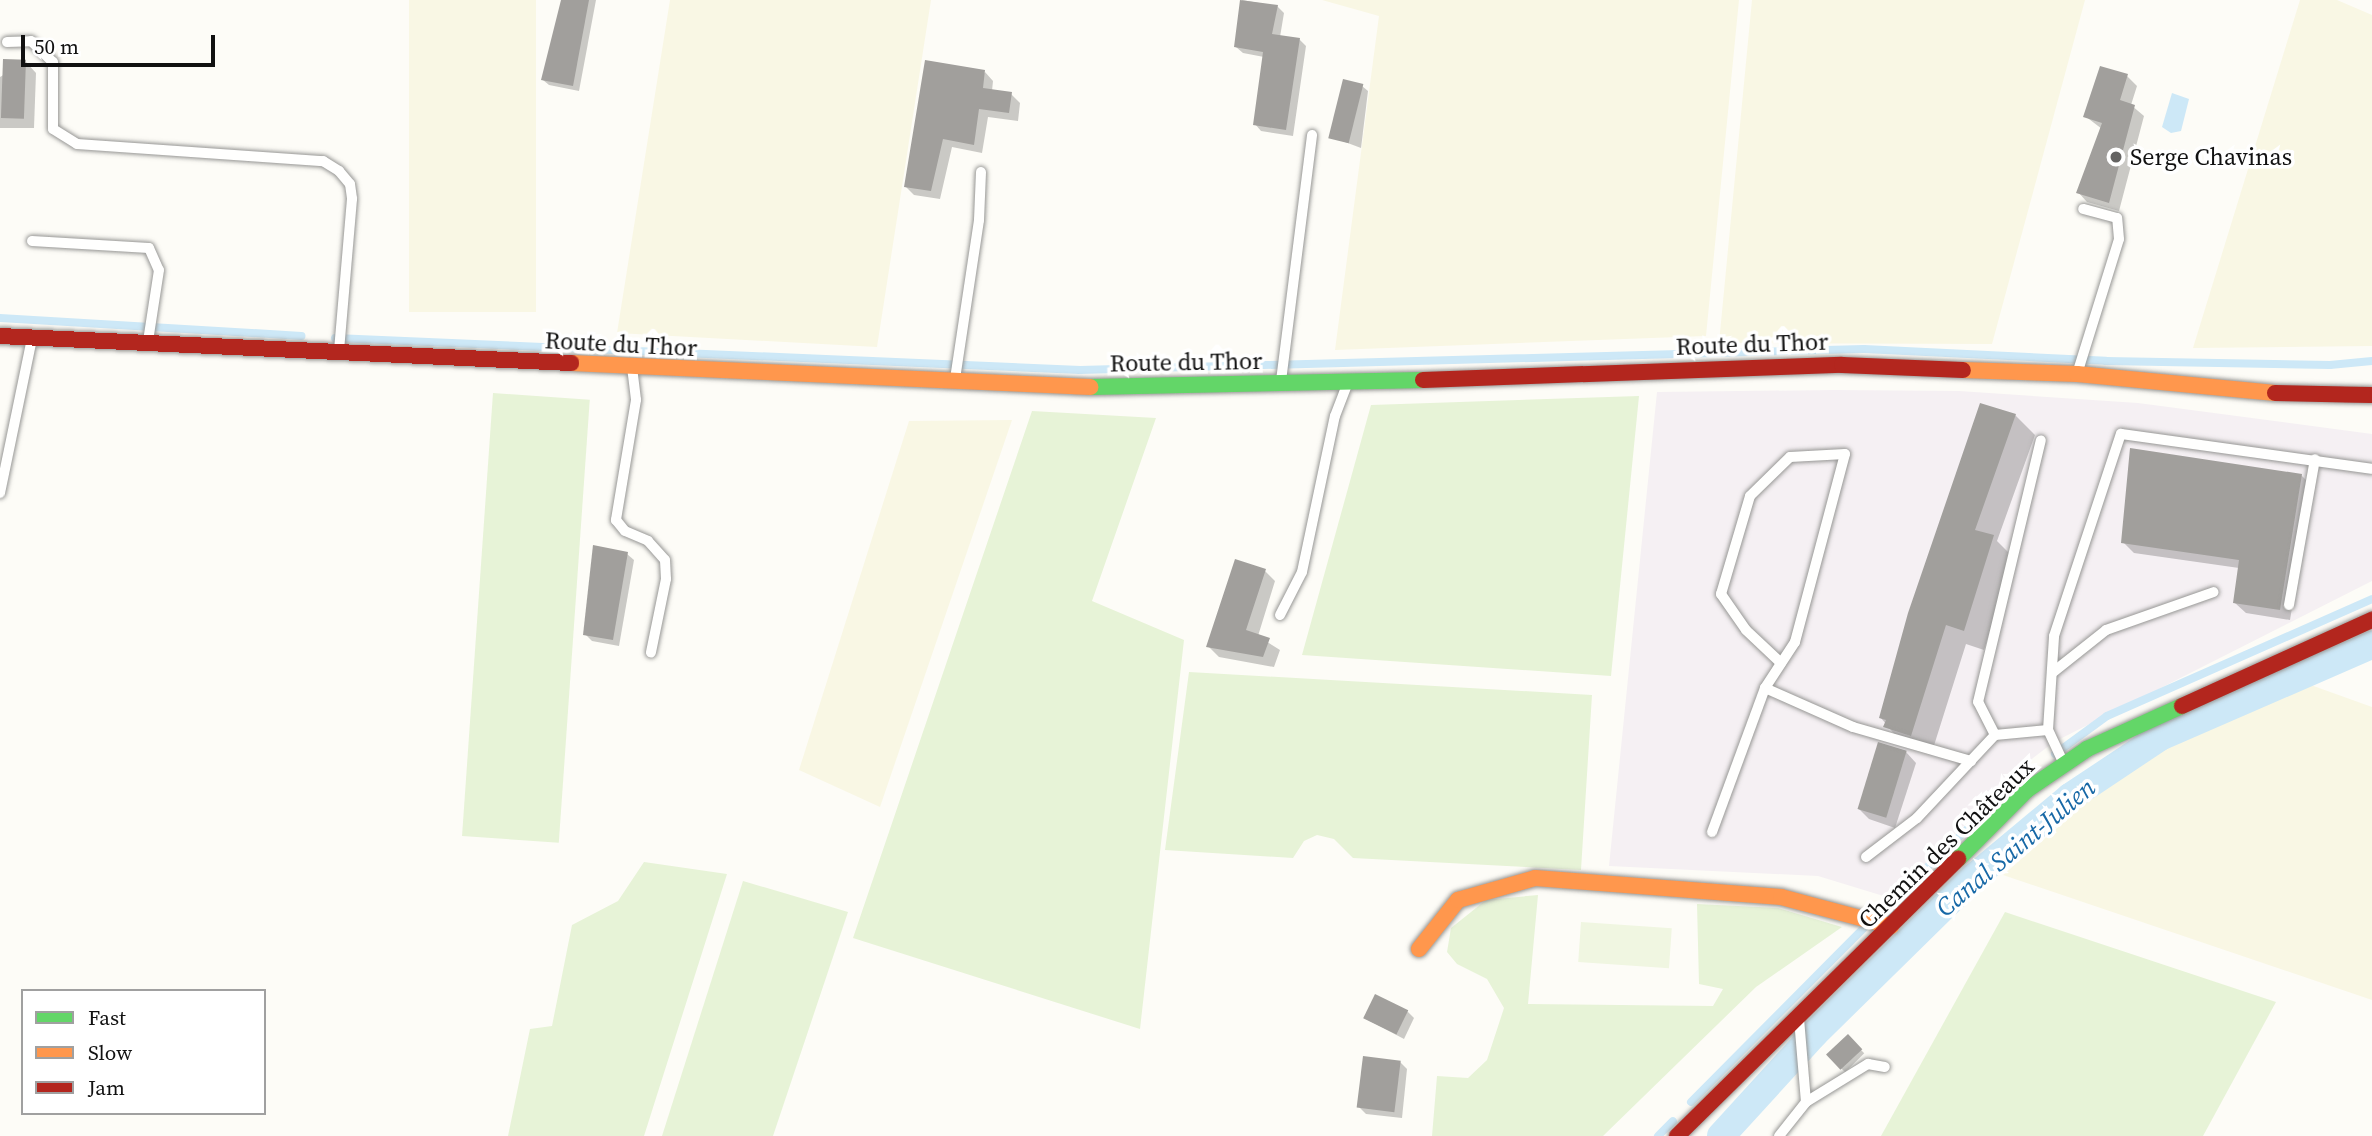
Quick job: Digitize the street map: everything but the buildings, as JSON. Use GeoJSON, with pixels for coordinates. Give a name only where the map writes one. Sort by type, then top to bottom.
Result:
{"type":"FeatureCollection","features":[{"type":"Feature","properties":{"kind":"street","name":"Route du Thor"},"geometry":{"type":"LineString","coordinates":[[0,336],[1072,387],[1348,383],[1842,365],[2077,374],[2308,396],[2372,395]]}},
{"type":"Feature","properties":{"kind":"street","name":"Chemin des Châteaux"},"geometry":{"type":"LineString","coordinates":[[1677,1136],[2027,790],[2087,750],[2372,620]]}},
{"type":"Feature","properties":{"kind":"street"},"geometry":{"type":"LineString","coordinates":[[1419,949],[1458,900],[1535,878],[1781,898],[1891,926]]}},
{"type":"Feature","properties":{"kind":"lane"},"geometry":{"type":"LineString","coordinates":[[7,42],[32,41],[53,62],[53,129],[77,145],[323,161],[339,171],[350,184],[352,199],[337,337],[339,353]]}},
{"type":"Feature","properties":{"kind":"lane"},"geometry":{"type":"LineString","coordinates":[[1281,384],[1312,135]]}},
{"type":"Feature","properties":{"kind":"lane"},"geometry":{"type":"LineString","coordinates":[[955,382],[979,220],[981,172]]}},
{"type":"Feature","properties":{"kind":"lane"},"geometry":{"type":"LineString","coordinates":[[2077,374],[2119,239],[2117,218],[2083,209]]}},
{"type":"Feature","properties":{"kind":"lane"},"geometry":{"type":"LineString","coordinates":[[32,241],[149,248],[159,270],[148,344]]}},
{"type":"Feature","properties":{"kind":"lane"},"geometry":{"type":"LineString","coordinates":[[0,493],[32,338]]}},
{"type":"Feature","properties":{"kind":"lane"},"geometry":{"type":"LineString","coordinates":[[632,367],[636,400],[616,520],[625,531],[648,541],[665,560],[666,579],[651,652]]}},
{"type":"Feature","properties":{"kind":"lane"},"geometry":{"type":"LineString","coordinates":[[1280,615],[1302,572],[1335,416],[1348,383]]}},
{"type":"Feature","properties":{"kind":"lane"},"geometry":{"type":"LineString","coordinates":[[2065,765],[2048,730],[2054,636],[2121,434],[2372,469]]}},
{"type":"Feature","properties":{"kind":"lane"},"geometry":{"type":"LineString","coordinates":[[1995,735],[1978,702],[2041,440]]}},
{"type":"Feature","properties":{"kind":"lane"},"geometry":{"type":"LineString","coordinates":[[1712,832],[1765,688],[1795,642],[1845,454],[1790,457],[1750,496],[1721,594],[1746,630],[1781,663]]}},
{"type":"Feature","properties":{"kind":"lane"},"geometry":{"type":"LineString","coordinates":[[2289,605],[2315,459]]}},
{"type":"Feature","properties":{"kind":"lane"},"geometry":{"type":"LineString","coordinates":[[2052,673],[2106,630],[2214,592]]}},
{"type":"Feature","properties":{"kind":"lane"},"geometry":{"type":"LineString","coordinates":[[1765,688],[1853,727],[1970,761]]}},
{"type":"Feature","properties":{"kind":"lane"},"geometry":{"type":"LineString","coordinates":[[1866,857],[1917,818],[1995,735],[2048,730]]}},
{"type":"Feature","properties":{"kind":"lane"},"geometry":{"type":"LineString","coordinates":[[1799,1017],[1807,1102]]}},
{"type":"Feature","properties":{"kind":"lane"},"geometry":{"type":"LineString","coordinates":[[1779,1136],[1807,1102],[1868,1064],[1885,1068]]}},
{"type":"Feature","properties":{"kind":"shaded area"},"geometry":{"type":"Polygon","coordinates":[[[409,0],[536,0],[536,312],[409,312],[409,0]]]}},
{"type":"Feature","properties":{"kind":"shaded area"},"geometry":{"type":"Polygon","coordinates":[[[670,0],[931,0],[877,347],[617,333],[670,0]]]}},
{"type":"Feature","properties":{"kind":"shaded area"},"geometry":{"type":"Polygon","coordinates":[[[1322,0],[1739,0],[1706,336],[1335,350],[1379,16],[1322,0]]]}},
{"type":"Feature","properties":{"kind":"shaded area"},"geometry":{"type":"Polygon","coordinates":[[[1752,0],[2085,0],[1992,344],[1719,343],[1752,0]]]}},
{"type":"Feature","properties":{"kind":"shaded area"},"geometry":{"type":"Polygon","coordinates":[[[2300,0],[2337,0],[2372,15],[2372,346],[2193,348],[2300,0]]]}},
{"type":"Feature","properties":{"kind":"shaded area"},"geometry":{"type":"Polygon","coordinates":[[[1959,391],[2138,403],[2372,434],[2372,581],[2054,742],[2033,758],[1890,898],[1818,876],[1609,866],[1657,392],[1959,391]]]}},
{"type":"Feature","properties":{"kind":"shaded area"},"geometry":{"type":"Polygon","coordinates":[[[1012,420],[880,807],[799,770],[909,421],[1012,420]]]}},
{"type":"Feature","properties":{"kind":"shaded area"},"geometry":{"type":"Polygon","coordinates":[[[2294,679],[2372,707],[2372,1000],[2003,875],[2119,774],[2294,679]]]}},
{"type":"Feature","properties":{"kind":"green space"},"geometry":{"type":"Polygon","coordinates":[[[493,393],[590,400],[559,843],[462,836],[493,393]]]}},
{"type":"Feature","properties":{"kind":"green space"},"geometry":{"type":"Polygon","coordinates":[[[1639,396],[1611,676],[1302,655],[1371,405],[1639,396]]]}},
{"type":"Feature","properties":{"kind":"green space"},"geometry":{"type":"Polygon","coordinates":[[[1032,411],[1156,418],[1092,601],[1184,640],[1140,1029],[853,938],[1032,411]]]}},
{"type":"Feature","properties":{"kind":"green space"},"geometry":{"type":"Polygon","coordinates":[[[1189,672],[1592,695],[1581,870],[1353,858],[1334,839],[1317,835],[1304,841],[1293,858],[1165,850],[1189,672]]]}},
{"type":"Feature","properties":{"kind":"green space"},"geometry":{"type":"Polygon","coordinates":[[[644,862],[727,874],[644,1136],[508,1136],[530,1029],[552,1026],[572,925],[618,901],[644,862]]]}},
{"type":"Feature","properties":{"kind":"green space"},"geometry":{"type":"Polygon","coordinates":[[[743,881],[848,912],[773,1136],[662,1136],[743,881]]]}},
{"type":"Feature","properties":{"kind":"green space"},"geometry":{"type":"Polygon","coordinates":[[[1538,895],[1528,1004],[1713,1006],[1723,989],[1699,984],[1697,904],[1778,908],[1842,927],[1756,987],[1603,1136],[1432,1136],[1437,1076],[1468,1078],[1487,1060],[1504,1008],[1487,979],[1457,964],[1447,952],[1451,928],[1486,900],[1538,895]]]}},
{"type":"Feature","properties":{"kind":"green space"},"geometry":{"type":"Polygon","coordinates":[[[2005,912],[2276,1002],[2203,1136],[1881,1136],[2005,912]]]}},
{"type":"Feature","properties":{"kind":"green space"},"geometry":{"type":"Polygon","coordinates":[[[1581,922],[1672,928],[1669,968],[1578,962],[1581,922]]]}},
{"type":"Feature","properties":{"kind":"water"},"geometry":{"type":"Polygon","coordinates":[[[2172,93],[2189,99],[2181,131],[2171,133],[2162,127],[2172,93]]]}},
{"type":"Feature","properties":{"kind":"waterway"},"geometry":{"type":"LineString","coordinates":[[0,318],[301,336]]}},
{"type":"Feature","properties":{"kind":"waterway"},"geometry":{"type":"LineString","coordinates":[[335,338],[1080,370],[1864,349],[2106,361],[2330,365],[2372,361]]}},
{"type":"Feature","properties":{"kind":"waterway"},"geometry":{"type":"LineString","coordinates":[[2055,754],[2107,716],[2372,599]]}},
{"type":"Feature","properties":{"kind":"waterway","name":"Canal Saint-Julien"},"geometry":{"type":"LineString","coordinates":[[1721,1136],[1814,1034],[1974,877],[2070,797],[2160,737],[2372,645]]}},
{"type":"Feature","properties":{"kind":"waterway"},"geometry":{"type":"LineString","coordinates":[[1876,916],[2019,780]]}},
{"type":"Feature","properties":{"kind":"waterway"},"geometry":{"type":"LineString","coordinates":[[1691,1102],[1867,925]]}},
{"type":"Feature","properties":{"kind":"waterway"},"geometry":{"type":"LineString","coordinates":[[1658,1136],[1673,1121]]}},
{"type":"Feature","properties":{"kind":"traffic: fast"},"geometry":{"type":"LineString","coordinates":[[1090,387],[1423,380]]}},
{"type":"Feature","properties":{"kind":"traffic: fast"},"geometry":{"type":"LineString","coordinates":[[1958,859],[2027,790],[2087,749],[2182,706]]}},
{"type":"Feature","properties":{"kind":"traffic: slow"},"geometry":{"type":"LineString","coordinates":[[571,363],[1090,387]]}},
{"type":"Feature","properties":{"kind":"traffic: slow"},"geometry":{"type":"LineString","coordinates":[[1963,370],[2077,374],[2275,393]]}},
{"type":"Feature","properties":{"kind":"traffic: slow"},"geometry":{"type":"LineString","coordinates":[[1419,949],[1458,900],[1535,878],[1781,897],[1891,926]]}},
{"type":"Feature","properties":{"kind":"traffic: jam"},"geometry":{"type":"LineString","coordinates":[[0,336],[571,363]]}},
{"type":"Feature","properties":{"kind":"traffic: jam"},"geometry":{"type":"LineString","coordinates":[[1423,380],[1842,365],[1963,370]]}},
{"type":"Feature","properties":{"kind":"traffic: jam"},"geometry":{"type":"LineString","coordinates":[[2275,393],[2372,395]]}},
{"type":"Feature","properties":{"kind":"traffic: jam"},"geometry":{"type":"LineString","coordinates":[[2182,706],[2372,620]]}},
{"type":"Feature","properties":{"kind":"traffic: jam"},"geometry":{"type":"LineString","coordinates":[[1677,1136],[1958,859]]}},
{"type":"Feature","properties":{"kind":"place","name":"Serge Chavinas"},"geometry":{"type":"Point","coordinates":[2116,157]}}]}
